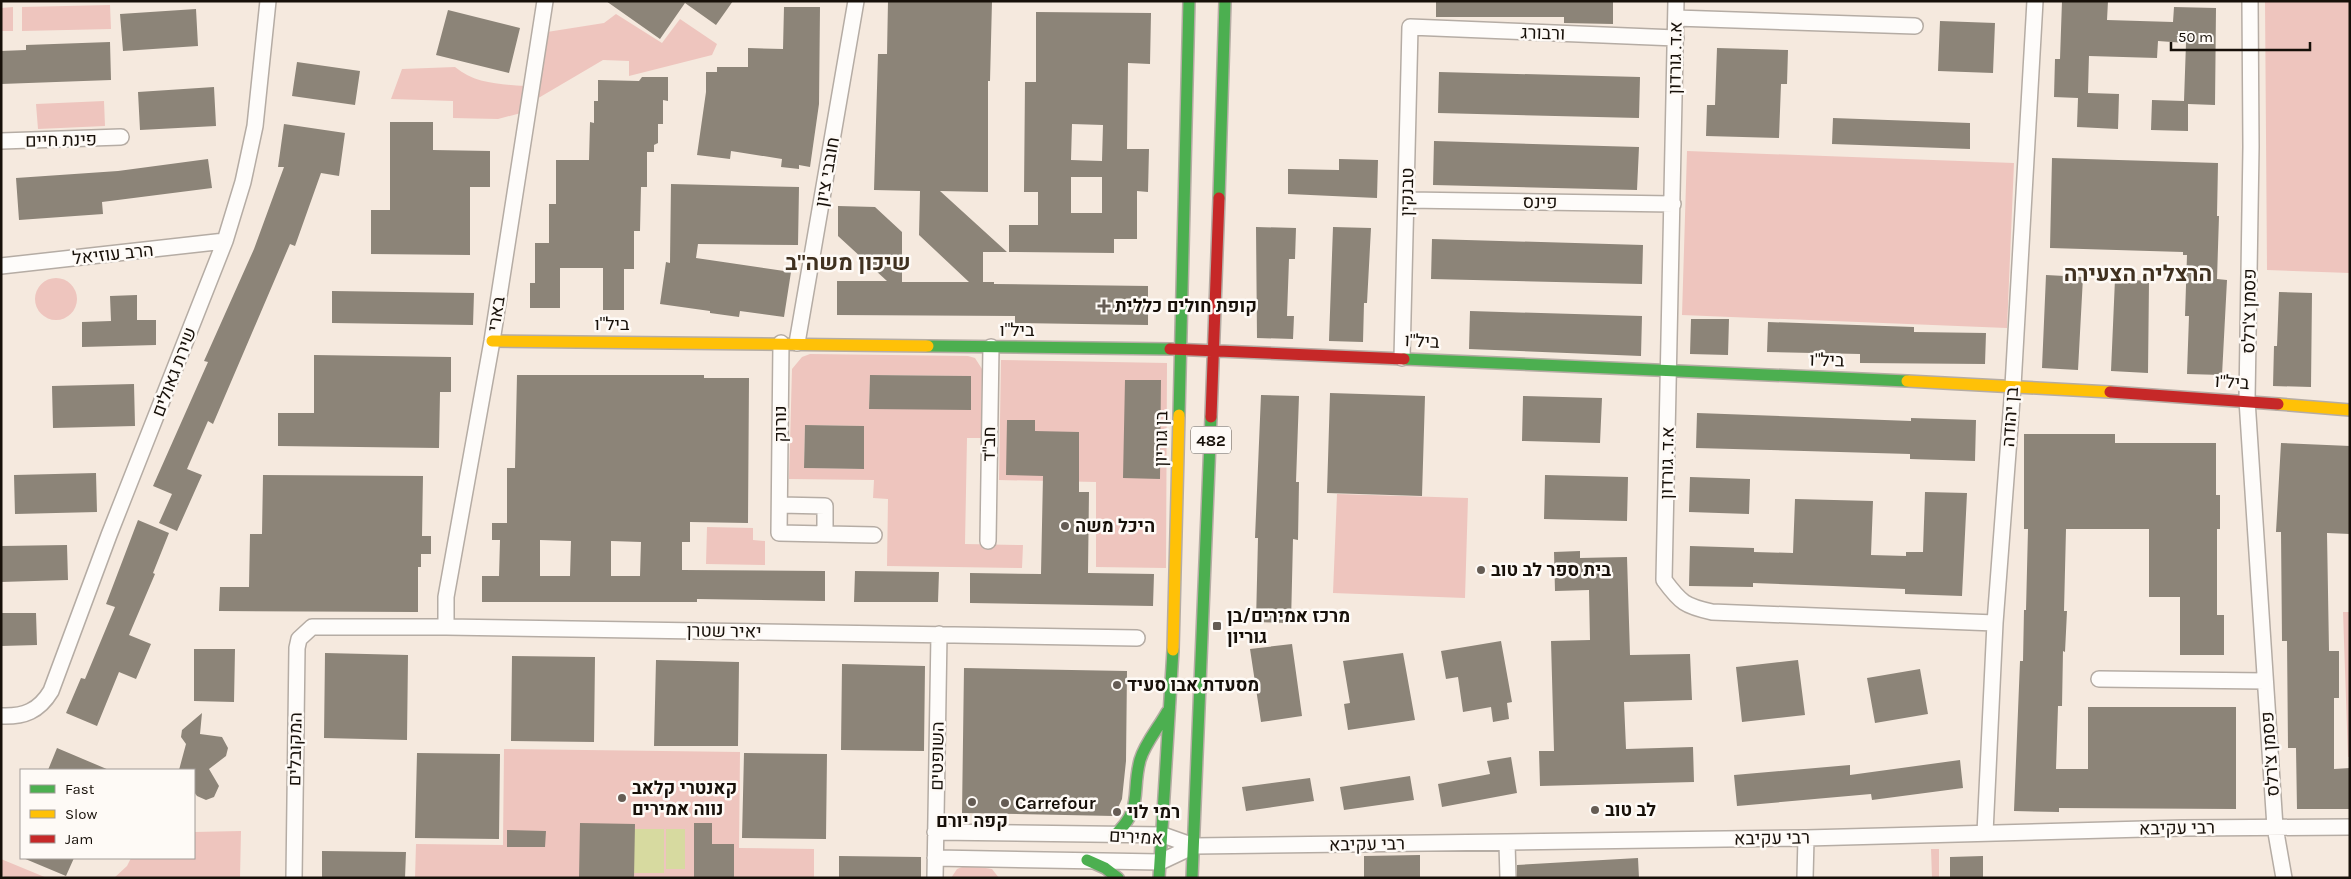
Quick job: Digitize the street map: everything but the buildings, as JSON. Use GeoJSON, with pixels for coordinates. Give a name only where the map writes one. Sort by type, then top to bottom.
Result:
{"type":"FeatureCollection","features":[{"type":"Feature","properties":{"kind":"main road","name":"בן גוריון"},"geometry":{"type":"LineString","coordinates":[[1159,878],[1171,704],[1189,1]]}},
{"type":"Feature","properties":{"kind":"main road","name":"482"},"geometry":{"type":"LineString","coordinates":[[1192,878],[1214,349],[1225,1]]}},
{"type":"Feature","properties":{"kind":"main road","name":"ביל\"ו"},"geometry":{"type":"LineString","coordinates":[[492,341],[1214,349],[1235,352],[2013,386],[2248,400],[2350,410]]}},
{"type":"Feature","properties":{"kind":"main road"},"geometry":{"type":"LineString","coordinates":[[1114,836],[1128,825],[1135,807],[1140,759],[1171,704]]}},
{"type":"Feature","properties":{"kind":"main road"},"geometry":{"type":"LineString","coordinates":[[1087,860],[1105,868],[1118,878]]}},
{"type":"Feature","properties":{"kind":"street","name":"שירת גאולים"},"geometry":{"type":"LineString","coordinates":[[1,716],[18,717],[44,702],[50,691],[109,535],[225,241],[243,182],[255,126],[268,1]]}},
{"type":"Feature","properties":{"kind":"street","name":"בארי"},"geometry":{"type":"LineString","coordinates":[[446,627],[446,597],[492,341],[545,1]]}},
{"type":"Feature","properties":{"kind":"street","name":"חובבי ציון"},"geometry":{"type":"LineString","coordinates":[[797,343],[856,1]]}},
{"type":"Feature","properties":{"kind":"street","name":"א.ד. גורדון"},"geometry":{"type":"LineString","coordinates":[[1676,1],[1664,580],[1676,596],[1690,607],[1722,612],[1996,623]]}},
{"type":"Feature","properties":{"kind":"street","name":"בן יהודה"},"geometry":{"type":"LineString","coordinates":[[1985,833],[1996,623],[2013,386],[2034,1]]}},
{"type":"Feature","properties":{"kind":"street","name":"פסמן צ'רלס"},"geometry":{"type":"LineString","coordinates":[[2250,1],[2248,400],[2274,827],[2284,878]]}},
{"type":"Feature","properties":{"kind":"street"},"geometry":{"type":"LineString","coordinates":[[1676,18],[1915,26]]}},
{"type":"Feature","properties":{"kind":"street","name":"ורבורג"},"geometry":{"type":"LineString","coordinates":[[1410,27],[1676,38]]}},
{"type":"Feature","properties":{"kind":"street","name":"טבנקין"},"geometry":{"type":"LineString","coordinates":[[1402,358],[1410,27]]}},
{"type":"Feature","properties":{"kind":"street","name":"פינת חיים"},"geometry":{"type":"LineString","coordinates":[[1,141],[121,137]]}},
{"type":"Feature","properties":{"kind":"street","name":"פינס"},"geometry":{"type":"LineString","coordinates":[[1407,200],[1673,204]]}},
{"type":"Feature","properties":{"kind":"street","name":"הרב עוזיאל"},"geometry":{"type":"LineString","coordinates":[[1,266],[225,241]]}},
{"type":"Feature","properties":{"kind":"street","name":"נורוק"},"geometry":{"type":"LineString","coordinates":[[781,343],[779,533],[874,535]]}},
{"type":"Feature","properties":{"kind":"street","name":"חב\"ד"},"geometry":{"type":"LineString","coordinates":[[988,540],[991,347]]}},
{"type":"Feature","properties":{"kind":"street"},"geometry":{"type":"LineString","coordinates":[[780,505],[825,506],[825,534]]}},
{"type":"Feature","properties":{"kind":"street","name":"יאיר שטרן"},"geometry":{"type":"LineString","coordinates":[[312,627],[446,627],[1137,638]]}},
{"type":"Feature","properties":{"kind":"street","name":"המקובלים"},"geometry":{"type":"LineString","coordinates":[[294,878],[296,648],[299,639],[312,627]]}},
{"type":"Feature","properties":{"kind":"street","name":"השופטים"},"geometry":{"type":"LineString","coordinates":[[936,878],[935,832],[939,634]]}},
{"type":"Feature","properties":{"kind":"street"},"geometry":{"type":"LineString","coordinates":[[2098,679],[2265,681]]}},
{"type":"Feature","properties":{"kind":"street","name":"רבי עקיבא"},"geometry":{"type":"LineString","coordinates":[[1194,846],[1507,843],[2350,827]]}},
{"type":"Feature","properties":{"kind":"street","name":"אמירים"},"geometry":{"type":"LineString","coordinates":[[935,832],[1114,836],[1163,835],[1194,846]]}},
{"type":"Feature","properties":{"kind":"street"},"geometry":{"type":"LineString","coordinates":[[1805,878],[1806,838]]}},
{"type":"Feature","properties":{"kind":"street"},"geometry":{"type":"LineString","coordinates":[[1507,843],[1508,878]]}},
{"type":"Feature","properties":{"kind":"street","name":"אמירים"},"geometry":{"type":"LineString","coordinates":[[935,858],[1160,862],[1194,846]]}},
{"type":"Feature","properties":{"kind":"shaded area"},"geometry":{"type":"Polygon","coordinates":[[[2265,1],[2350,1],[2350,273],[2267,270],[2265,1]]]}},
{"type":"Feature","properties":{"kind":"shaded area"},"geometry":{"type":"Polygon","coordinates":[[[110,5],[111,29],[22,31],[22,7],[110,5]]]}},
{"type":"Feature","properties":{"kind":"shaded area"},"geometry":{"type":"Polygon","coordinates":[[[13,7],[13,31],[1,31],[1,8],[13,7]]]}},
{"type":"Feature","properties":{"kind":"shaded area"},"geometry":{"type":"Polygon","coordinates":[[[616,14],[662,43],[680,19],[717,44],[712,55],[629,76],[629,61],[603,60],[535,100],[547,32],[604,23],[616,14]]]}},
{"type":"Feature","properties":{"kind":"shaded area"},"geometry":{"type":"Polygon","coordinates":[[[455,67],[479,80],[497,84],[525,86],[521,113],[498,119],[453,118],[453,101],[391,99],[402,69],[455,67]]]}},
{"type":"Feature","properties":{"kind":"shaded area"},"geometry":{"type":"Polygon","coordinates":[[[104,101],[105,126],[38,129],[36,104],[104,101]]]}},
{"type":"Feature","properties":{"kind":"shaded area"},"geometry":{"type":"Polygon","coordinates":[[[1687,151],[2014,163],[2007,328],[1682,315],[1687,151]]]}},
{"type":"Feature","properties":{"kind":"shaded area"},"geometry":{"type":"Polygon","coordinates":[[[56,278],[71,284],[77,299],[71,314],[56,320],[41,314],[35,299],[41,284],[56,278]]]}},
{"type":"Feature","properties":{"kind":"shaded area"},"geometry":{"type":"Polygon","coordinates":[[[810,354],[968,356],[975,358],[982,369],[981,438],[967,438],[965,544],[1023,545],[1022,568],[887,566],[888,499],[873,498],[874,480],[789,479],[792,369],[802,357],[810,354]],[[870,375],[869,408],[971,409],[971,376],[870,375]],[[805,425],[804,468],[864,469],[864,426],[805,425]]]}},
{"type":"Feature","properties":{"kind":"shaded area"},"geometry":{"type":"Polygon","coordinates":[[[1001,360],[1167,363],[1166,568],[1096,567],[1096,482],[999,480],[1001,360]]]}},
{"type":"Feature","properties":{"kind":"shaded area"},"geometry":{"type":"Polygon","coordinates":[[[1337,494],[1468,498],[1465,598],[1333,593],[1337,494]]]}},
{"type":"Feature","properties":{"kind":"shaded area"},"geometry":{"type":"Polygon","coordinates":[[[707,527],[753,528],[753,540],[765,541],[765,565],[706,564],[707,527]]]}},
{"type":"Feature","properties":{"kind":"shaded area"},"geometry":{"type":"Polygon","coordinates":[[[2343,612],[2350,612],[2350,757],[2348,757],[2343,612]]]}},
{"type":"Feature","properties":{"kind":"shaded area","name":"קאנטרי קלאב נווה אמירים"},"geometry":{"type":"Polygon","coordinates":[[[504,749],[740,752],[739,848],[814,849],[814,878],[415,878],[416,844],[503,845],[504,749]]]}},
{"type":"Feature","properties":{"kind":"shaded area"},"geometry":{"type":"Polygon","coordinates":[[[634,829],[664,829],[664,873],[634,873],[634,829]]]}},
{"type":"Feature","properties":{"kind":"shaded area"},"geometry":{"type":"Polygon","coordinates":[[[666,829],[685,829],[685,869],[666,869],[666,829]]]}},
{"type":"Feature","properties":{"kind":"shaded area"},"geometry":{"type":"Polygon","coordinates":[[[241,831],[240,878],[114,878],[127,866],[130,859],[195,859],[195,832],[241,831]]]}},
{"type":"Feature","properties":{"kind":"shaded area"},"geometry":{"type":"Polygon","coordinates":[[[1931,849],[1939,849],[1939,878],[1932,878],[1931,849]]]}},
{"type":"Feature","properties":{"kind":"shaded area"},"geometry":{"type":"Polygon","coordinates":[[[1,859],[47,878],[7,878],[1,875],[1,859]]]}},
{"type":"Feature","properties":{"kind":"shaded area"},"geometry":{"type":"Polygon","coordinates":[[[967,865],[992,869],[999,878],[951,878],[957,869],[967,865]]]}},
{"type":"Feature","properties":{"kind":"traffic: fast"},"geometry":{"type":"LineString","coordinates":[[1179,415],[1189,1]]}},
{"type":"Feature","properties":{"kind":"traffic: fast"},"geometry":{"type":"LineString","coordinates":[[1219,198],[1225,1]]}},
{"type":"Feature","properties":{"kind":"traffic: fast"},"geometry":{"type":"LineString","coordinates":[[928,346],[1170,349]]}},
{"type":"Feature","properties":{"kind":"traffic: fast"},"geometry":{"type":"LineString","coordinates":[[1404,359],[1907,381]]}},
{"type":"Feature","properties":{"kind":"traffic: fast"},"geometry":{"type":"LineString","coordinates":[[1192,878],[1211,417]]}},
{"type":"Feature","properties":{"kind":"traffic: fast"},"geometry":{"type":"LineString","coordinates":[[1159,878],[1173,650]]}},
{"type":"Feature","properties":{"kind":"traffic: fast"},"geometry":{"type":"LineString","coordinates":[[1114,836],[1123,826],[1133,809],[1142,754],[1167,712]]}},
{"type":"Feature","properties":{"kind":"traffic: fast"},"geometry":{"type":"LineString","coordinates":[[1087,860],[1105,868],[1118,878]]}},
{"type":"Feature","properties":{"kind":"traffic: slow"},"geometry":{"type":"LineString","coordinates":[[492,341],[928,346]]}},
{"type":"Feature","properties":{"kind":"traffic: slow"},"geometry":{"type":"LineString","coordinates":[[1907,381],[2110,392]]}},
{"type":"Feature","properties":{"kind":"traffic: slow"},"geometry":{"type":"LineString","coordinates":[[2278,404],[2350,410]]}},
{"type":"Feature","properties":{"kind":"traffic: slow"},"geometry":{"type":"LineString","coordinates":[[1173,650],[1179,415]]}},
{"type":"Feature","properties":{"kind":"traffic: jam"},"geometry":{"type":"LineString","coordinates":[[1211,417],[1219,198]]}},
{"type":"Feature","properties":{"kind":"traffic: jam"},"geometry":{"type":"LineString","coordinates":[[1170,349],[1404,359]]}},
{"type":"Feature","properties":{"kind":"traffic: jam"},"geometry":{"type":"LineString","coordinates":[[2110,392],[2278,404]]}},
{"type":"Feature","properties":{"kind":"place","name":"קופת חולים כללית"},"geometry":{"type":"Point","coordinates":[1104,306]}},
{"type":"Feature","properties":{"kind":"place","name":"היכל משה"},"geometry":{"type":"Point","coordinates":[1065,526]}},
{"type":"Feature","properties":{"kind":"place","name":"בית ספר לב טוב"},"geometry":{"type":"Point","coordinates":[1481,570]}},
{"type":"Feature","properties":{"kind":"place","name":"מרכז אמירים/בן גוריון"},"geometry":{"type":"Point","coordinates":[1217,626]}},
{"type":"Feature","properties":{"kind":"place","name":"מסעדת אבו סעיד"},"geometry":{"type":"Point","coordinates":[1117,685]}},
{"type":"Feature","properties":{"kind":"place","name":"קאנטרי קלאב נווה אמירים"},"geometry":{"type":"Point","coordinates":[622,798]}},
{"type":"Feature","properties":{"kind":"place","name":"קפה יורם"},"geometry":{"type":"Point","coordinates":[972,802]}},
{"type":"Feature","properties":{"kind":"place","name":"Carrefour"},"geometry":{"type":"Point","coordinates":[1005,803]}},
{"type":"Feature","properties":{"kind":"place","name":"לב טוב"},"geometry":{"type":"Point","coordinates":[1595,810]}},
{"type":"Feature","properties":{"kind":"place","name":"רמי לוי"},"geometry":{"type":"Point","coordinates":[1117,812]}},
{"type":"Feature","properties":{"kind":"district","name":"שיכון משה\"ב"},"geometry":{"type":"Point","coordinates":[848,263]}},
{"type":"Feature","properties":{"kind":"district","name":"הרצליה הצעירה"},"geometry":{"type":"Point","coordinates":[2138,274]}}]}
